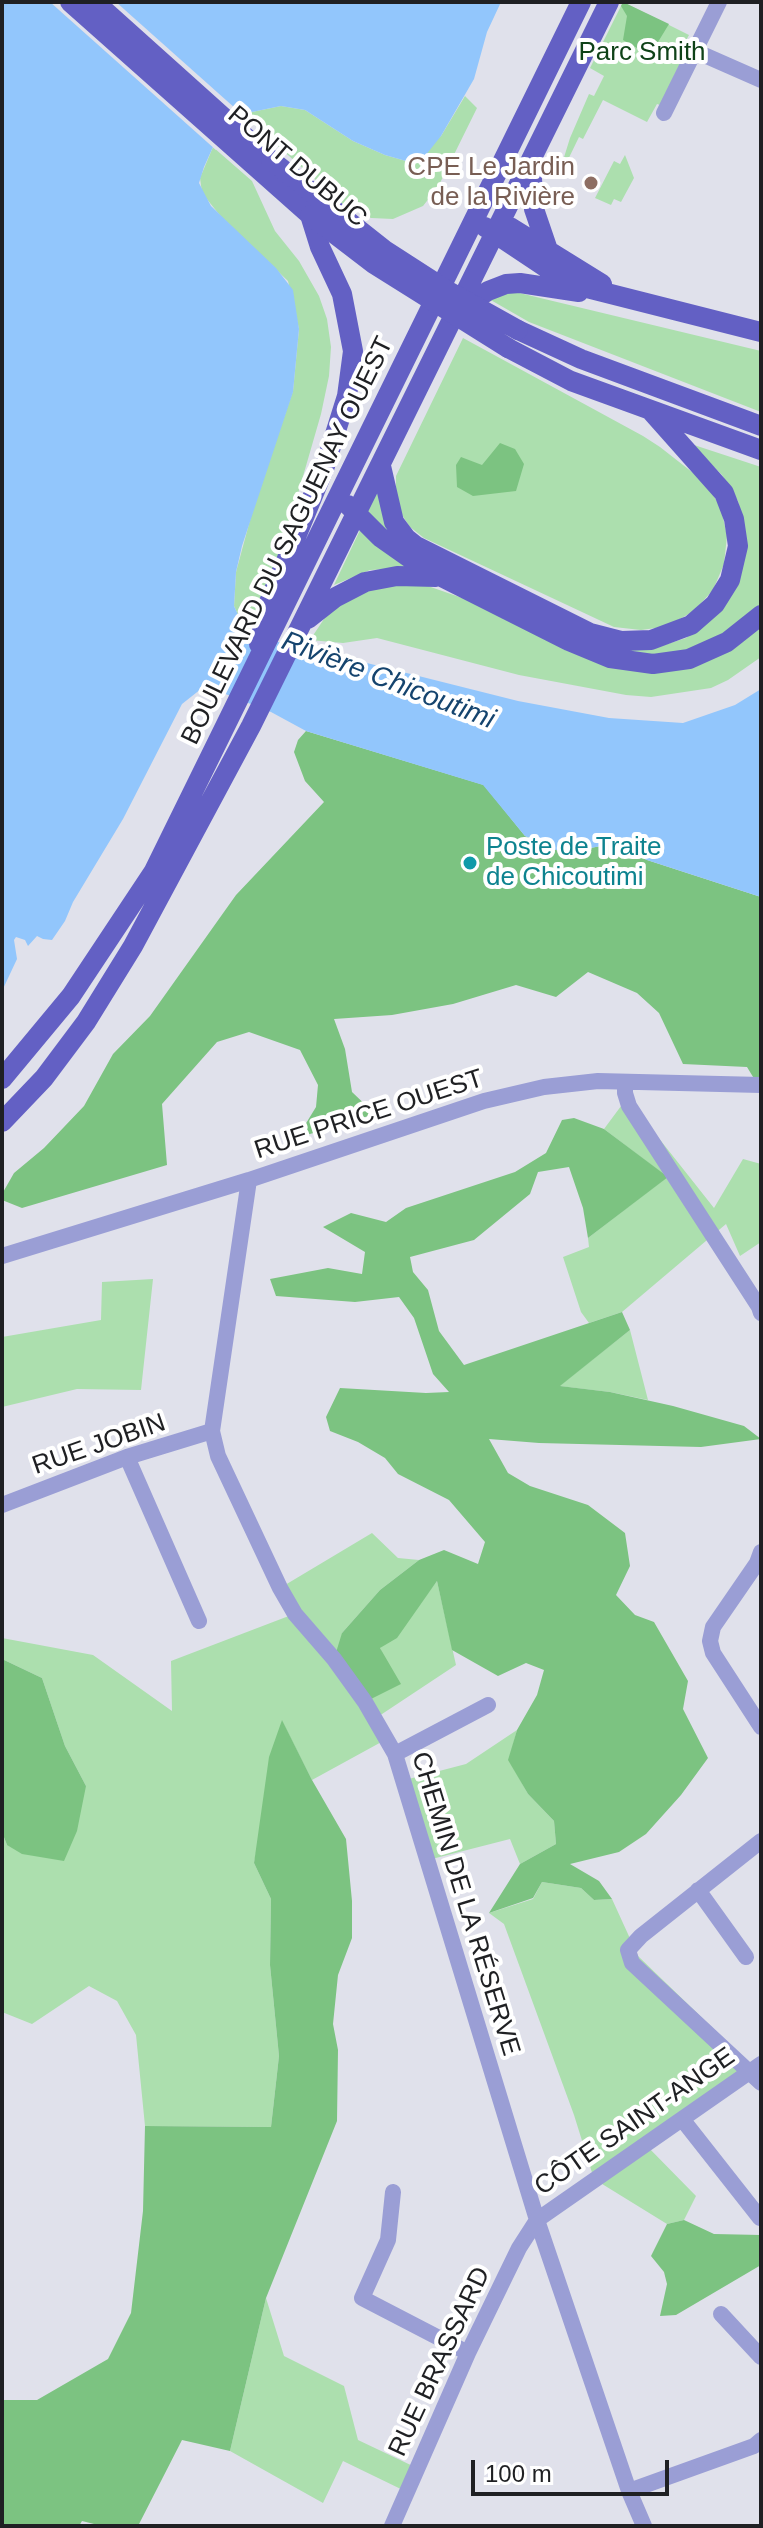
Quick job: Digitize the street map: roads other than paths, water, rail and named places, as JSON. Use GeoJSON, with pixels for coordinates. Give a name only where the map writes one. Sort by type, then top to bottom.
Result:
{"type":"FeatureCollection","features":[{"type":"Feature","properties":{"kind":"main road","name":"PONT DUBUC"},"geometry":{"type":"LineString","coordinates":[[70,2],[310,215],[384,271],[513,339]]}},
{"type":"Feature","properties":{"kind":"main road","name":"PONT DUBUC"},"geometry":{"type":"LineString","coordinates":[[95,2],[331,210],[513,339]]}},
{"type":"Feature","properties":{"kind":"main road","name":"BOULEVARD DU SAGUENAY OUEST"},"geometry":{"type":"LineString","coordinates":[[2,1079],[71,996],[154,871],[254,671],[274,611],[339,497],[581,2]]}},
{"type":"Feature","properties":{"kind":"main road","name":"BOULEVARD DU SAGUENAY OUEST"},"geometry":{"type":"LineString","coordinates":[[2,1122],[44,1078],[86,1022],[133,946],[251,726],[609,2]]}},
{"type":"Feature","properties":{"kind":"main road"},"geometry":{"type":"LineString","coordinates":[[531,162],[534,209],[548,250]]}},
{"type":"Feature","properties":{"kind":"main road"},"geometry":{"type":"LineString","coordinates":[[274,611],[339,425],[351,374],[351,331],[339,283],[320,247],[310,215]]}},
{"type":"Feature","properties":{"kind":"main road"},"geometry":{"type":"LineString","coordinates":[[477,216],[548,250],[630,299]]}},
{"type":"Feature","properties":{"kind":"main road"},"geometry":{"type":"LineString","coordinates":[[498,227],[551,271],[604,294]]}},
{"type":"Feature","properties":{"kind":"main road"},"geometry":{"type":"LineString","coordinates":[[456,313],[488,291],[506,284],[604,294],[761,332]]}},
{"type":"Feature","properties":{"kind":"main road"},"geometry":{"type":"LineString","coordinates":[[513,339],[563,378],[761,450]]}},
{"type":"Feature","properties":{"kind":"main road"},"geometry":{"type":"LineString","coordinates":[[513,339],[604,368],[761,426]]}},
{"type":"Feature","properties":{"kind":"main road"},"geometry":{"type":"LineString","coordinates":[[381,466],[394,522],[416,546],[590,633],[621,641],[651,640],[691,625],[715,604],[732,573],[738,546],[732,512],[720,488],[652,412]]}},
{"type":"Feature","properties":{"kind":"main road"},"geometry":{"type":"LineString","coordinates":[[339,497],[389,545],[440,577],[583,648],[629,662],[665,663],[699,656],[736,637],[761,615]]}},
{"type":"Feature","properties":{"kind":"main road"},"geometry":{"type":"LineString","coordinates":[[301,625],[336,597],[365,582],[397,576],[440,577]]}},
{"type":"Feature","properties":{"kind":"street"},"geometry":{"type":"LineString","coordinates":[[664,113],[719,2]]}},
{"type":"Feature","properties":{"kind":"street"},"geometry":{"type":"LineString","coordinates":[[695,51],[761,80]]}},
{"type":"Feature","properties":{"kind":"street","name":"RUE PRICE OUEST"},"geometry":{"type":"LineString","coordinates":[[2,1256],[249,1180],[484,1101],[544,1087],[598,1081],[761,1085]]}},
{"type":"Feature","properties":{"kind":"street"},"geometry":{"type":"LineString","coordinates":[[625,1082],[629,1106],[760,1308]]}},
{"type":"Feature","properties":{"kind":"street","name":"CHEMIN DE LA RÉSERVE"},"geometry":{"type":"LineString","coordinates":[[249,1180],[212,1431],[218,1456],[295,1614],[334,1659],[365,1702],[395,1754],[537,2220],[629,2491],[644,2526]]}},
{"type":"Feature","properties":{"kind":"street","name":"RUE JOBIN"},"geometry":{"type":"LineString","coordinates":[[2,1505],[127,1457],[212,1431]]}},
{"type":"Feature","properties":{"kind":"street"},"geometry":{"type":"LineString","coordinates":[[127,1457],[199,1621]]}},
{"type":"Feature","properties":{"kind":"street"},"geometry":{"type":"LineString","coordinates":[[761,1552],[757,1563],[713,1627],[710,1641],[713,1653],[761,1727]]}},
{"type":"Feature","properties":{"kind":"street"},"geometry":{"type":"LineString","coordinates":[[395,1754],[488,1705]]}},
{"type":"Feature","properties":{"kind":"street"},"geometry":{"type":"LineString","coordinates":[[757,2073],[632,1963],[628,1950],[698,1890],[758,1849]]}},
{"type":"Feature","properties":{"kind":"street"},"geometry":{"type":"LineString","coordinates":[[698,1890],[746,1957]]}},
{"type":"Feature","properties":{"kind":"street","name":"CÔTE SAINT-ANGE"},"geometry":{"type":"LineString","coordinates":[[537,2220],[682,2119],[757,2073]]}},
{"type":"Feature","properties":{"kind":"street"},"geometry":{"type":"LineString","coordinates":[[682,2119],[760,2218]]}},
{"type":"Feature","properties":{"kind":"street"},"geometry":{"type":"LineString","coordinates":[[393,2192],[388,2240],[362,2298],[468,2353]]}},
{"type":"Feature","properties":{"kind":"street","name":"RUE BRASSARD"},"geometry":{"type":"LineString","coordinates":[[392,2526],[468,2353],[519,2248],[537,2220]]}},
{"type":"Feature","properties":{"kind":"street"},"geometry":{"type":"LineString","coordinates":[[721,2314],[761,2357]]}},
{"type":"Feature","properties":{"kind":"street"},"geometry":{"type":"LineString","coordinates":[[629,2491],[754,2446],[761,2440]]}},
{"type":"Feature","properties":{"kind":"water","name":"Rivière Chicoutimi"},"geometry":{"type":"Polygon","coordinates":[[[2,2],[501,2],[487,32],[474,79],[441,136],[425,156],[406,161],[385,155],[353,141],[305,110],[281,106],[242,114],[213,147],[204,167],[199,183],[211,206],[276,268],[293,290],[299,329],[293,392],[242,546],[236,572],[234,606],[249,630],[303,652],[347,658],[518,701],[609,718],[683,723],[735,705],[761,689],[761,897],[647,860],[612,844],[563,853],[525,836],[483,785],[306,731],[271,712],[223,693],[201,689],[182,704],[123,819],[52,940],[37,936],[28,946],[25,940],[16,937],[14,940],[17,959],[2,991],[2,2]]]}},
{"type":"Feature","properties":{"kind":"place","name":"CPE Le Jardin de la Rivière"},"geometry":{"type":"Point","coordinates":[591,183]}},
{"type":"Feature","properties":{"kind":"place","name":"Poste de Traite de Chicoutimi"},"geometry":{"type":"Point","coordinates":[470,863]}},
{"type":"Feature","properties":{"kind":"park label","name":"Parc Smith"},"geometry":{"type":"Point","coordinates":[642,53]}}]}
